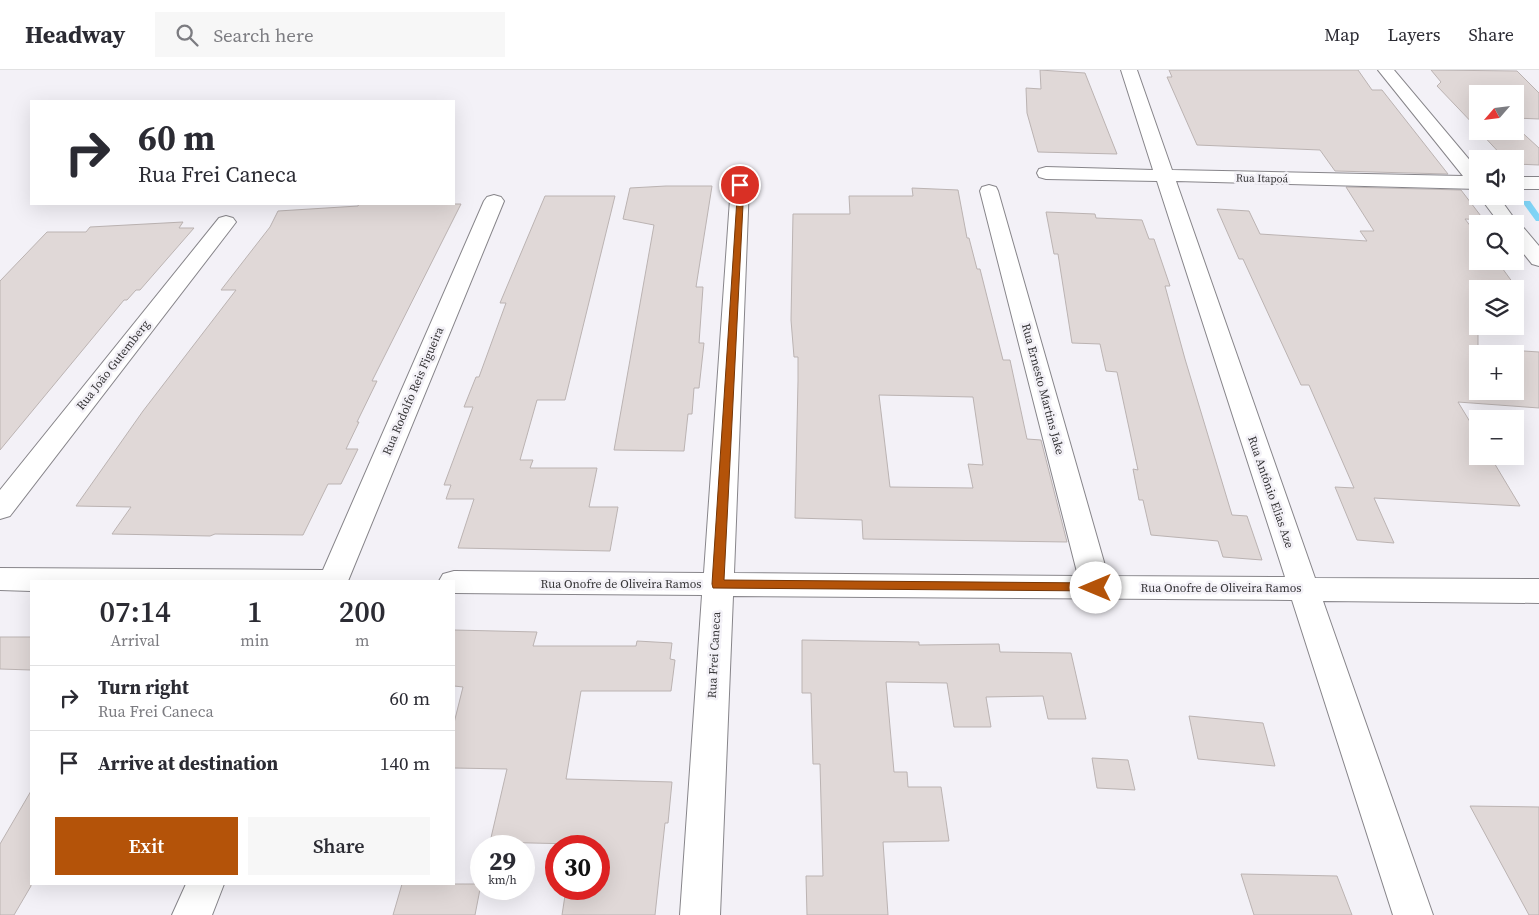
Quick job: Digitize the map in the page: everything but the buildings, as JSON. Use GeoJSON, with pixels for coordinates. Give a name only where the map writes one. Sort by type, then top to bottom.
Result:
{"type":"FeatureCollection","features":[{"type":"Feature","properties":{"kind":"street","name":"Rua Antônio Elias Aze"},"geometry":{"type":"LineString","coordinates":[[1129,70],[1413,915]]}},
{"type":"Feature","properties":{"kind":"street"},"geometry":{"type":"LineString","coordinates":[[1386,70],[1469,172]]}},
{"type":"Feature","properties":{"kind":"street","name":"Rua Itapoá"},"geometry":{"type":"LineString","coordinates":[[1046,172],[1469,186]]}},
{"type":"Feature","properties":{"kind":"street"},"geometry":{"type":"LineString","coordinates":[[1524,183],[1539,183]]}},
{"type":"Feature","properties":{"kind":"street","name":"Rua Frei Caneca"},"geometry":{"type":"LineString","coordinates":[[700,915],[740,185]]}},
{"type":"Feature","properties":{"kind":"street","name":"Rua Ernesto Martins Jake"},"geometry":{"type":"LineString","coordinates":[[989,191],[1096,588]]}},
{"type":"Feature","properties":{"kind":"street","name":"Rua Rodolfo Reis Figueira"},"geometry":{"type":"LineString","coordinates":[[333,580],[494,201]]}},
{"type":"Feature","properties":{"kind":"street"},"geometry":{"type":"LineString","coordinates":[[1495,205],[1503,215]]}},
{"type":"Feature","properties":{"kind":"street","name":"Rua João Gutemberg"},"geometry":{"type":"LineString","coordinates":[[0,509],[226,222]]}},
{"type":"Feature","properties":{"kind":"street"},"geometry":{"type":"LineString","coordinates":[[1524,241],[1539,260]]}},
{"type":"Feature","properties":{"kind":"street"},"geometry":{"type":"LineString","coordinates":[[0,579],[162,580]]}},
{"type":"Feature","properties":{"kind":"street","name":"Rua Onofre de Oliveira Ramos"},"geometry":{"type":"LineString","coordinates":[[455,582],[1539,591]]}},
{"type":"Feature","properties":{"kind":"street"},"geometry":{"type":"LineString","coordinates":[[192,915],[205,885]]}},
{"type":"Feature","properties":{"kind":"waterway"},"geometry":{"type":"LineString","coordinates":[[1527,203],[1539,219]]}},
{"type":"Feature","properties":{"kind":"route"},"geometry":{"type":"LineString","coordinates":[[740,185],[718,584],[1096,588]]}}]}
